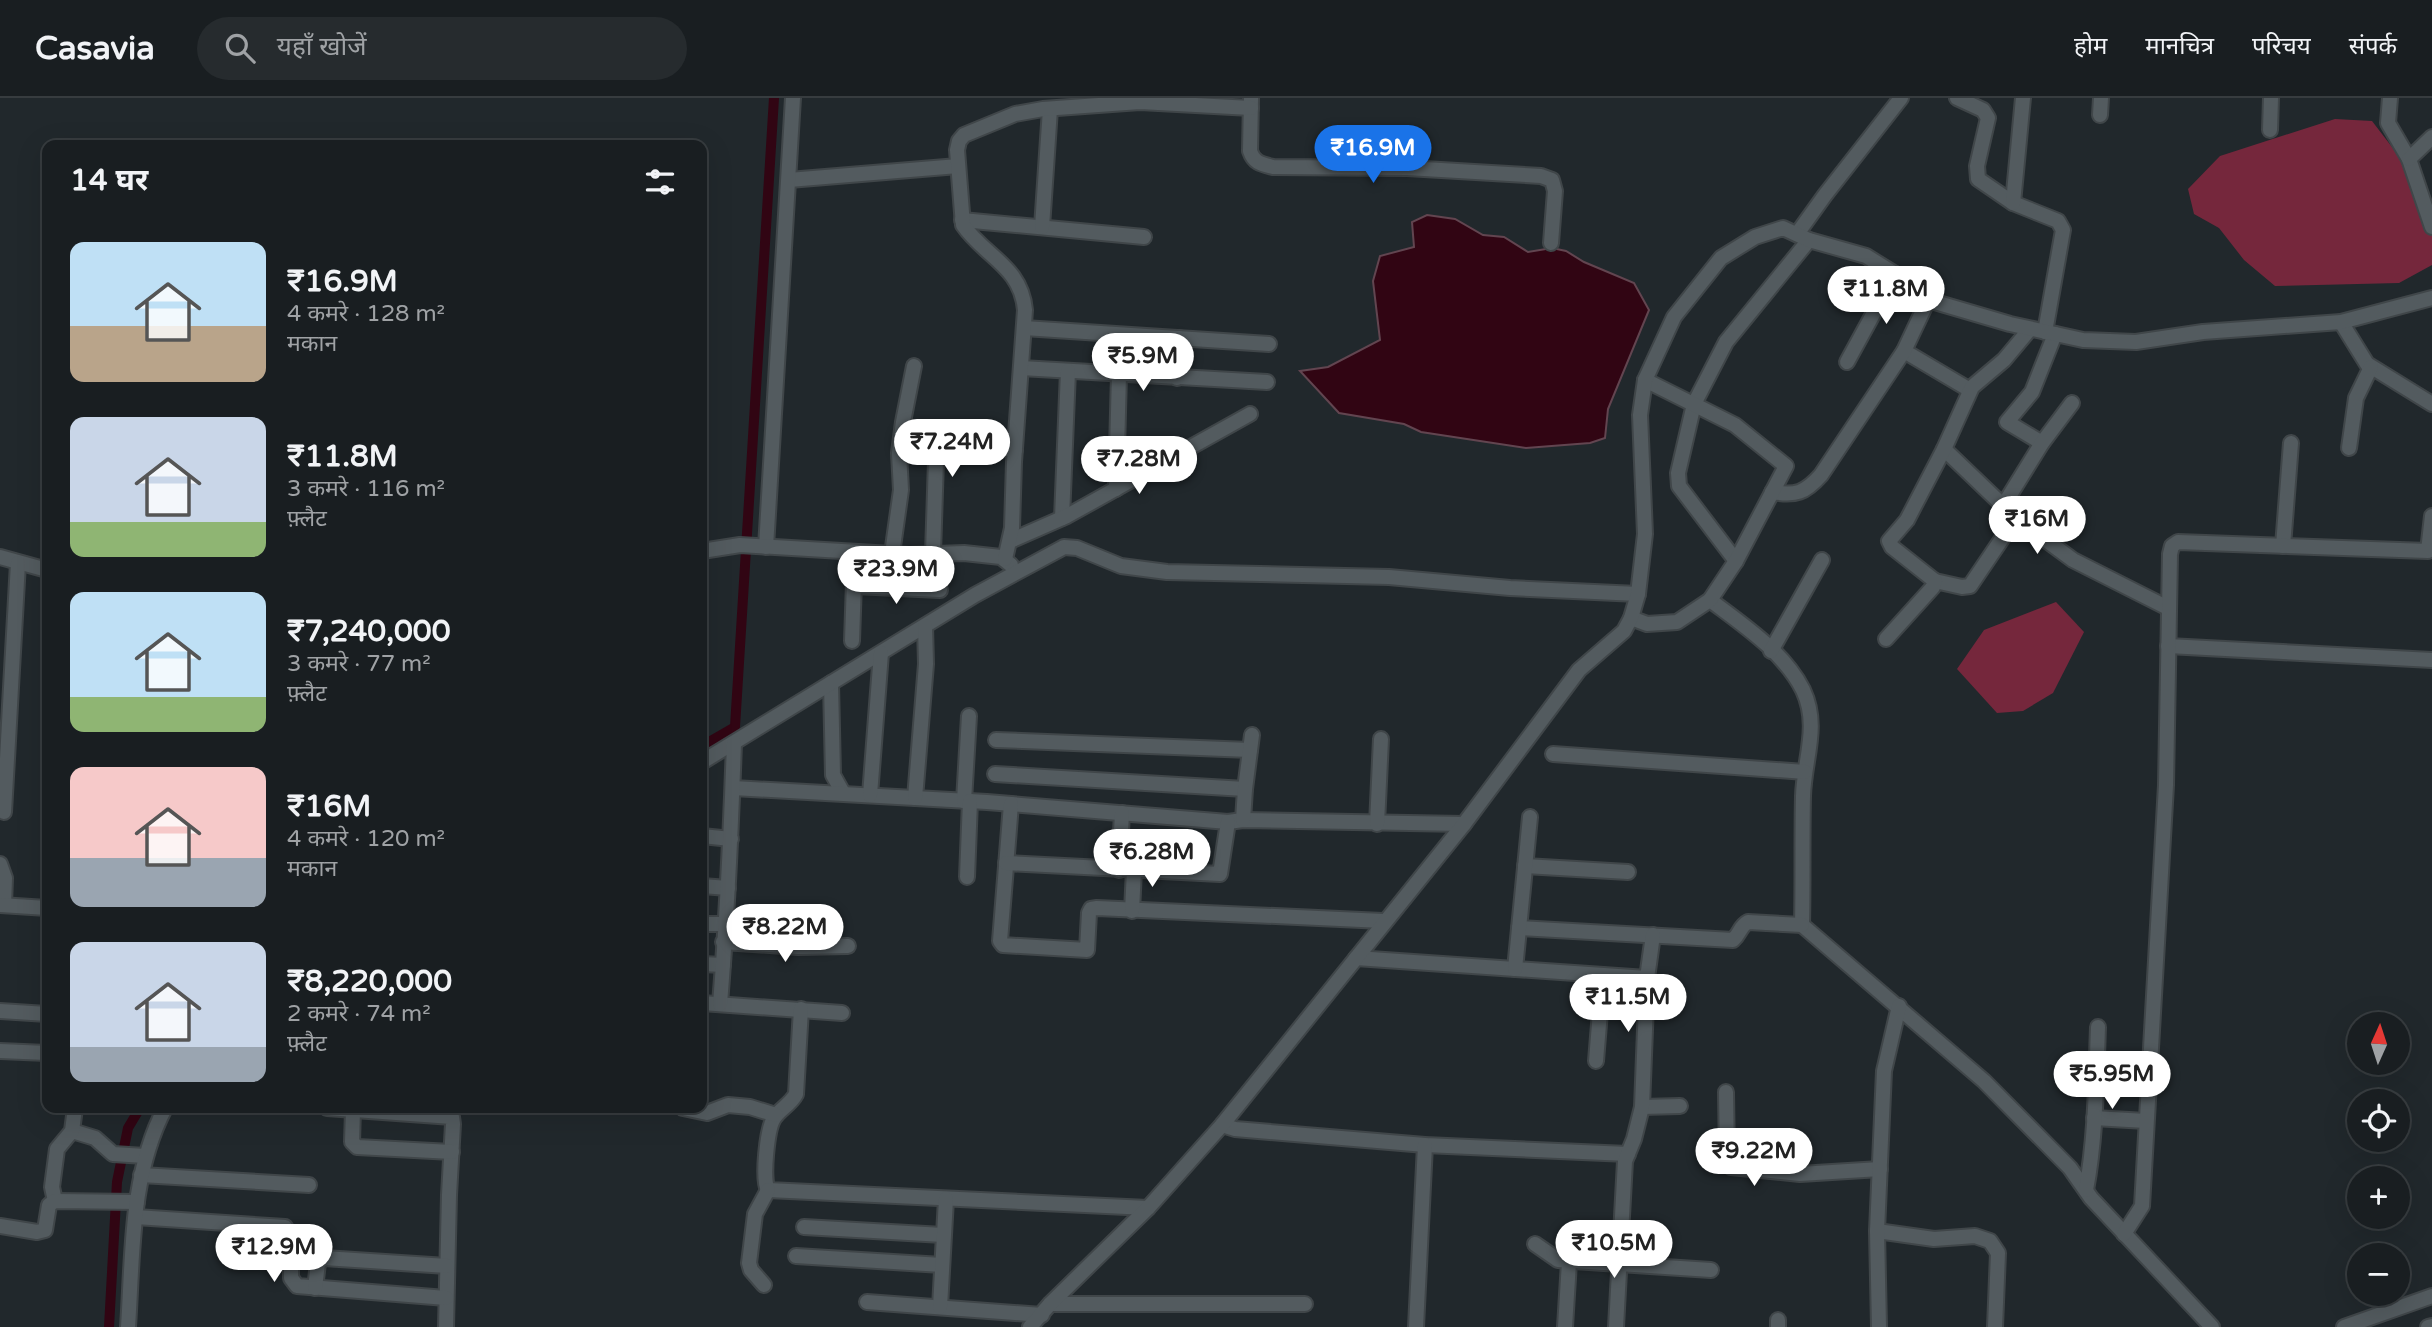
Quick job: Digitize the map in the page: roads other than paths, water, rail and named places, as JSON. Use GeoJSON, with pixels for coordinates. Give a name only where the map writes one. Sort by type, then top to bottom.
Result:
{"type":"FeatureCollection","features":[{"type":"Feature","properties":{"kind":"street"},"geometry":{"type":"LineString","coordinates":[[763,547],[793,98]]}},
{"type":"Feature","properties":{"kind":"street"},"geometry":{"type":"LineString","coordinates":[[1736,561],[1679,486],[1678,472],[1694,404],[1730,336],[1803,237],[1825,195],[1901,98]]}},
{"type":"Feature","properties":{"kind":"street"},"geometry":{"type":"LineString","coordinates":[[1957,98],[1983,110],[1988,118],[1977,166],[1978,179],[2013,203],[2058,221],[2063,230],[2050,333],[2032,392],[2007,422],[2042,443]]}},
{"type":"Feature","properties":{"kind":"street"},"geometry":{"type":"LineString","coordinates":[[2013,203],[2023,98]]}},
{"type":"Feature","properties":{"kind":"street"},"geometry":{"type":"LineString","coordinates":[[2100,115],[2101,98]]}},
{"type":"Feature","properties":{"kind":"street"},"geometry":{"type":"LineString","coordinates":[[2270,130],[2271,98]]}},
{"type":"Feature","properties":{"kind":"street"},"geometry":{"type":"LineString","coordinates":[[2390,98],[2388,122],[2409,159],[2432,227]]}},
{"type":"Feature","properties":{"kind":"street"},"geometry":{"type":"LineString","coordinates":[[1010,565],[1024,328],[1023,295],[1009,269],[968,233],[962,220],[957,150],[964,135],[1015,114],[1050,109],[1140,102],[1251,103],[1250,151],[1259,164],[1273,167],[1408,168],[1541,176],[1552,180],[1555,191],[1550,243]]}},
{"type":"Feature","properties":{"kind":"street"},"geometry":{"type":"LineString","coordinates":[[1042,228],[1050,109]]}},
{"type":"Feature","properties":{"kind":"street"},"geometry":{"type":"LineString","coordinates":[[2409,159],[2432,137]]}},
{"type":"Feature","properties":{"kind":"street"},"geometry":{"type":"LineString","coordinates":[[789,180],[958,166]]}},
{"type":"Feature","properties":{"kind":"street"},"geometry":{"type":"LineString","coordinates":[[962,220],[1144,237]]}},
{"type":"Feature","properties":{"kind":"street"},"geometry":{"type":"LineString","coordinates":[[1030,1327],[1149,1208],[1222,1125],[1383,921],[1464,824],[1579,670],[1624,631],[1638,594],[1645,534],[1640,415],[1645,380],[1674,317],[1721,258],[1755,237],[1783,228],[1803,237],[1866,256],[1895,274],[1928,300],[2030,329],[2083,340],[2136,342],[2203,332],[2341,322],[2432,298]]}},
{"type":"Feature","properties":{"kind":"street"},"geometry":{"type":"LineString","coordinates":[[1847,362],[1895,274]]}},
{"type":"Feature","properties":{"kind":"street"},"geometry":{"type":"LineString","coordinates":[[1772,492],[1789,495],[1809,488],[1821,475],[1904,351],[1928,300]]}},
{"type":"Feature","properties":{"kind":"street"},"geometry":{"type":"LineString","coordinates":[[2341,322],[2367,364],[2432,404]]}},
{"type":"Feature","properties":{"kind":"street"},"geometry":{"type":"LineString","coordinates":[[1024,328],[1269,344]]}},
{"type":"Feature","properties":{"kind":"street"},"geometry":{"type":"LineString","coordinates":[[2016,518],[1970,586],[1962,587],[1935,581],[1892,547],[1889,541],[1907,520],[1944,449],[1970,390],[2004,360],[2030,329]]}},
{"type":"Feature","properties":{"kind":"street"},"geometry":{"type":"LineString","coordinates":[[1177,378],[1179,338]]}},
{"type":"Feature","properties":{"kind":"street"},"geometry":{"type":"LineString","coordinates":[[1904,351],[1970,390]]}},
{"type":"Feature","properties":{"kind":"street"},"geometry":{"type":"LineString","coordinates":[[892,554],[901,490],[901,432],[914,366]]}},
{"type":"Feature","properties":{"kind":"street"},"geometry":{"type":"LineString","coordinates":[[2349,448],[2356,398],[2371,367]]}},
{"type":"Feature","properties":{"kind":"street"},"geometry":{"type":"LineString","coordinates":[[1021,368],[1267,382]]}},
{"type":"Feature","properties":{"kind":"street"},"geometry":{"type":"LineString","coordinates":[[1062,518],[1068,371]]}},
{"type":"Feature","properties":{"kind":"street"},"geometry":{"type":"LineString","coordinates":[[1116,489],[1118,374]]}},
{"type":"Feature","properties":{"kind":"street"},"geometry":{"type":"LineString","coordinates":[[1631,618],[1647,624],[1677,622],[1687,618],[1710,600],[1736,561],[1786,466],[1735,425],[1645,380]]}},
{"type":"Feature","properties":{"kind":"street"},"geometry":{"type":"LineString","coordinates":[[2003,506],[2042,443],[2072,403]]}},
{"type":"Feature","properties":{"kind":"street"},"geometry":{"type":"LineString","coordinates":[[1010,541],[1062,518],[1250,414]]}},
{"type":"Feature","properties":{"kind":"street"},"geometry":{"type":"LineString","coordinates":[[2283,546],[2291,443]]}},
{"type":"Feature","properties":{"kind":"street"},"geometry":{"type":"LineString","coordinates":[[933,554],[936,460],[940,450],[962,445],[1015,450]]}},
{"type":"Feature","properties":{"kind":"street"},"geometry":{"type":"LineString","coordinates":[[1944,449],[2016,518],[2073,560],[2168,608]]}},
{"type":"Feature","properties":{"kind":"street"},"geometry":{"type":"LineString","coordinates":[[2124,1234],[2142,1206],[2166,785],[2168,608],[2172,546],[2178,542],[2428,551],[2431,525]]}},
{"type":"Feature","properties":{"kind":"street"},"geometry":{"type":"LineString","coordinates":[[707,550],[740,545],[892,554],[964,553],[1010,565]]}},
{"type":"Feature","properties":{"kind":"street"},"geometry":{"type":"LineString","coordinates":[[707,759],[925,626],[1010,565],[1064,547],[1077,548],[1129,568],[1167,572],[1389,577],[1510,588],[1638,594]]}},
{"type":"Feature","properties":{"kind":"street"},"geometry":{"type":"LineString","coordinates":[[852,640],[855,552]]}},
{"type":"Feature","properties":{"kind":"street"},"geometry":{"type":"LineString","coordinates":[[0,557],[42,569]]}},
{"type":"Feature","properties":{"kind":"street"},"geometry":{"type":"LineString","coordinates":[[1771,651],[1822,560]]}},
{"type":"Feature","properties":{"kind":"street"},"geometry":{"type":"LineString","coordinates":[[4,812],[18,563]]}},
{"type":"Feature","properties":{"kind":"street"},"geometry":{"type":"LineString","coordinates":[[1886,639],[1933,587],[1935,581]]}},
{"type":"Feature","properties":{"kind":"street"},"geometry":{"type":"LineString","coordinates":[[854,586],[940,590]]}},
{"type":"Feature","properties":{"kind":"street"},"geometry":{"type":"LineString","coordinates":[[1710,600],[1755,635],[1784,663],[1803,690],[1812,726],[1805,772],[1802,925]]}},
{"type":"Feature","properties":{"kind":"street"},"geometry":{"type":"LineString","coordinates":[[915,798],[926,664],[925,626]]}},
{"type":"Feature","properties":{"kind":"street"},"geometry":{"type":"LineString","coordinates":[[2168,646],[2432,660]]}},
{"type":"Feature","properties":{"kind":"street"},"geometry":{"type":"LineString","coordinates":[[870,795],[881,653]]}},
{"type":"Feature","properties":{"kind":"street"},"geometry":{"type":"LineString","coordinates":[[831,683],[833,775],[843,793]]}},
{"type":"Feature","properties":{"kind":"street"},"geometry":{"type":"LineString","coordinates":[[967,877],[969,716]]}},
{"type":"Feature","properties":{"kind":"street"},"geometry":{"type":"LineString","coordinates":[[1377,824],[1381,739]]}},
{"type":"Feature","properties":{"kind":"street"},"geometry":{"type":"LineString","coordinates":[[996,740],[1251,743],[1245,789],[1220,874],[1006,863]]}},
{"type":"Feature","properties":{"kind":"street"},"geometry":{"type":"LineString","coordinates":[[720,1004],[729,888],[734,743]]}},
{"type":"Feature","properties":{"kind":"street"},"geometry":{"type":"LineString","coordinates":[[1553,754],[1805,772]]}},
{"type":"Feature","properties":{"kind":"street"},"geometry":{"type":"LineString","coordinates":[[995,774],[1245,789]]}},
{"type":"Feature","properties":{"kind":"street"},"geometry":{"type":"LineString","coordinates":[[733,788],[967,801],[1236,821],[1464,824]]}},
{"type":"Feature","properties":{"kind":"street"},"geometry":{"type":"LineString","coordinates":[[1010,804],[1000,941],[1003,945],[1084,951],[1089,947],[1091,909],[1383,921]]}},
{"type":"Feature","properties":{"kind":"street"},"geometry":{"type":"LineString","coordinates":[[1119,870],[1122,814]]}},
{"type":"Feature","properties":{"kind":"street"},"geometry":{"type":"LineString","coordinates":[[1515,969],[1530,817]]}},
{"type":"Feature","properties":{"kind":"street"},"geometry":{"type":"LineString","coordinates":[[707,837],[731,839]]}},
{"type":"Feature","properties":{"kind":"street"},"geometry":{"type":"LineString","coordinates":[[0,864],[5,878],[2,905],[42,908]]}},
{"type":"Feature","properties":{"kind":"street"},"geometry":{"type":"LineString","coordinates":[[1525,866],[1628,873]]}},
{"type":"Feature","properties":{"kind":"street"},"geometry":{"type":"LineString","coordinates":[[1132,911],[1134,870]]}},
{"type":"Feature","properties":{"kind":"street"},"geometry":{"type":"LineString","coordinates":[[707,886],[729,888]]}},
{"type":"Feature","properties":{"kind":"street"},"geometry":{"type":"LineString","coordinates":[[1519,928],[1733,940],[1738,936],[1742,925],[1748,922],[1802,925],[1984,1082],[2070,1168],[2124,1234],[2212,1327]]}},
{"type":"Feature","properties":{"kind":"street"},"geometry":{"type":"LineString","coordinates":[[707,924],[726,925]]}},
{"type":"Feature","properties":{"kind":"street"},"geometry":{"type":"LineString","coordinates":[[1616,1327],[1625,1161],[1642,1107],[1647,978],[1653,935]]}},
{"type":"Feature","properties":{"kind":"street"},"geometry":{"type":"LineString","coordinates":[[723,942],[798,947],[848,946]]}},
{"type":"Feature","properties":{"kind":"street"},"geometry":{"type":"LineString","coordinates":[[1356,958],[1647,978]]}},
{"type":"Feature","properties":{"kind":"street"},"geometry":{"type":"LineString","coordinates":[[707,964],[723,965]]}},
{"type":"Feature","properties":{"kind":"street"},"geometry":{"type":"LineString","coordinates":[[1596,1061],[1603,975]]}},
{"type":"Feature","properties":{"kind":"street"},"geometry":{"type":"LineString","coordinates":[[707,1003],[842,1013]]}},
{"type":"Feature","properties":{"kind":"street"},"geometry":{"type":"LineString","coordinates":[[1879,1327],[1877,1231],[1884,1071],[1899,1006]]}},
{"type":"Feature","properties":{"kind":"street"},"geometry":{"type":"LineString","coordinates":[[765,1285],[751,1270],[749,1263],[755,1214],[768,1190],[764,1178],[772,1123],[796,1094],[801,1009]]}},
{"type":"Feature","properties":{"kind":"street"},"geometry":{"type":"LineString","coordinates":[[0,1011],[42,1014]]}},
{"type":"Feature","properties":{"kind":"street"},"geometry":{"type":"LineString","coordinates":[[2086,1190],[2094,1118],[2098,1027]]}},
{"type":"Feature","properties":{"kind":"street"},"geometry":{"type":"LineString","coordinates":[[0,1051],[42,1053]]}},
{"type":"Feature","properties":{"kind":"street"},"geometry":{"type":"LineString","coordinates":[[1726,1092],[1727,1159],[1731,1167],[1800,1174],[1880,1170]]}},
{"type":"Feature","properties":{"kind":"street"},"geometry":{"type":"LineString","coordinates":[[707,1113],[729,1105],[750,1107],[776,1115]]}},
{"type":"Feature","properties":{"kind":"street"},"geometry":{"type":"LineString","coordinates":[[1642,1107],[1680,1106]]}},
{"type":"Feature","properties":{"kind":"street"},"geometry":{"type":"LineString","coordinates":[[55,1201],[52,1186],[57,1149],[72,1131],[74,1113]]}},
{"type":"Feature","properties":{"kind":"street"},"geometry":{"type":"LineString","coordinates":[[132,1155],[161,1113]]}},
{"type":"Feature","properties":{"kind":"street"},"geometry":{"type":"LineString","coordinates":[[353,1113],[352,1142],[357,1147],[452,1152]]}},
{"type":"Feature","properties":{"kind":"street"},"geometry":{"type":"LineString","coordinates":[[446,1327],[453,1124],[451,1113]]}},
{"type":"Feature","properties":{"kind":"street"},"geometry":{"type":"LineString","coordinates":[[2094,1118],[2146,1121]]}},
{"type":"Feature","properties":{"kind":"street"},"geometry":{"type":"LineString","coordinates":[[1222,1125],[1235,1129],[1425,1145],[1628,1154]]}},
{"type":"Feature","properties":{"kind":"street"},"geometry":{"type":"LineString","coordinates":[[72,1131],[95,1138],[108,1151],[132,1155]]}},
{"type":"Feature","properties":{"kind":"street"},"geometry":{"type":"LineString","coordinates":[[1416,1327],[1425,1145]]}},
{"type":"Feature","properties":{"kind":"street"},"geometry":{"type":"LineString","coordinates":[[132,1155],[141,1175]]}},
{"type":"Feature","properties":{"kind":"street"},"geometry":{"type":"LineString","coordinates":[[141,1175],[309,1185]]}},
{"type":"Feature","properties":{"kind":"street"},"geometry":{"type":"LineString","coordinates":[[123,1202],[141,1175]]}},
{"type":"Feature","properties":{"kind":"street"},"geometry":{"type":"LineString","coordinates":[[768,1190],[1149,1208]]}},
{"type":"Feature","properties":{"kind":"street"},"geometry":{"type":"LineString","coordinates":[[940,1307],[946,1199]]}},
{"type":"Feature","properties":{"kind":"street"},"geometry":{"type":"LineString","coordinates":[[0,1226],[37,1232],[45,1230],[49,1205],[55,1201],[123,1202],[136,1217],[128,1327]]}},
{"type":"Feature","properties":{"kind":"street"},"geometry":{"type":"LineString","coordinates":[[136,1217],[285,1227],[291,1236],[290,1273],[293,1282],[298,1286],[446,1298]]}},
{"type":"Feature","properties":{"kind":"street"},"geometry":{"type":"LineString","coordinates":[[804,1227],[943,1235]]}},
{"type":"Feature","properties":{"kind":"street"},"geometry":{"type":"LineString","coordinates":[[1877,1231],[1934,1239],[1975,1236],[1990,1241],[1998,1253],[1995,1327]]}},
{"type":"Feature","properties":{"kind":"street"},"geometry":{"type":"LineString","coordinates":[[1535,1244],[1558,1260],[1569,1262],[1711,1270]]}},
{"type":"Feature","properties":{"kind":"street"},"geometry":{"type":"LineString","coordinates":[[796,1256],[942,1265]]}},
{"type":"Feature","properties":{"kind":"street"},"geometry":{"type":"LineString","coordinates":[[316,1288],[318,1263],[324,1258],[447,1266]]}},
{"type":"Feature","properties":{"kind":"street"},"geometry":{"type":"LineString","coordinates":[[1565,1327],[1569,1262]]}},
{"type":"Feature","properties":{"kind":"street"},"geometry":{"type":"LineString","coordinates":[[2344,1327],[2432,1296]]}},
{"type":"Feature","properties":{"kind":"street"},"geometry":{"type":"LineString","coordinates":[[867,1302],[1046,1310],[1305,1304]]}},
{"type":"Feature","properties":{"kind":"waterway"},"geometry":{"type":"LineString","coordinates":[[707,743],[735,727],[774,98]]}},
{"type":"Feature","properties":{"kind":"waterway"},"geometry":{"type":"LineString","coordinates":[[109,1327],[117,1182],[128,1128],[137,1113]]}}]}
